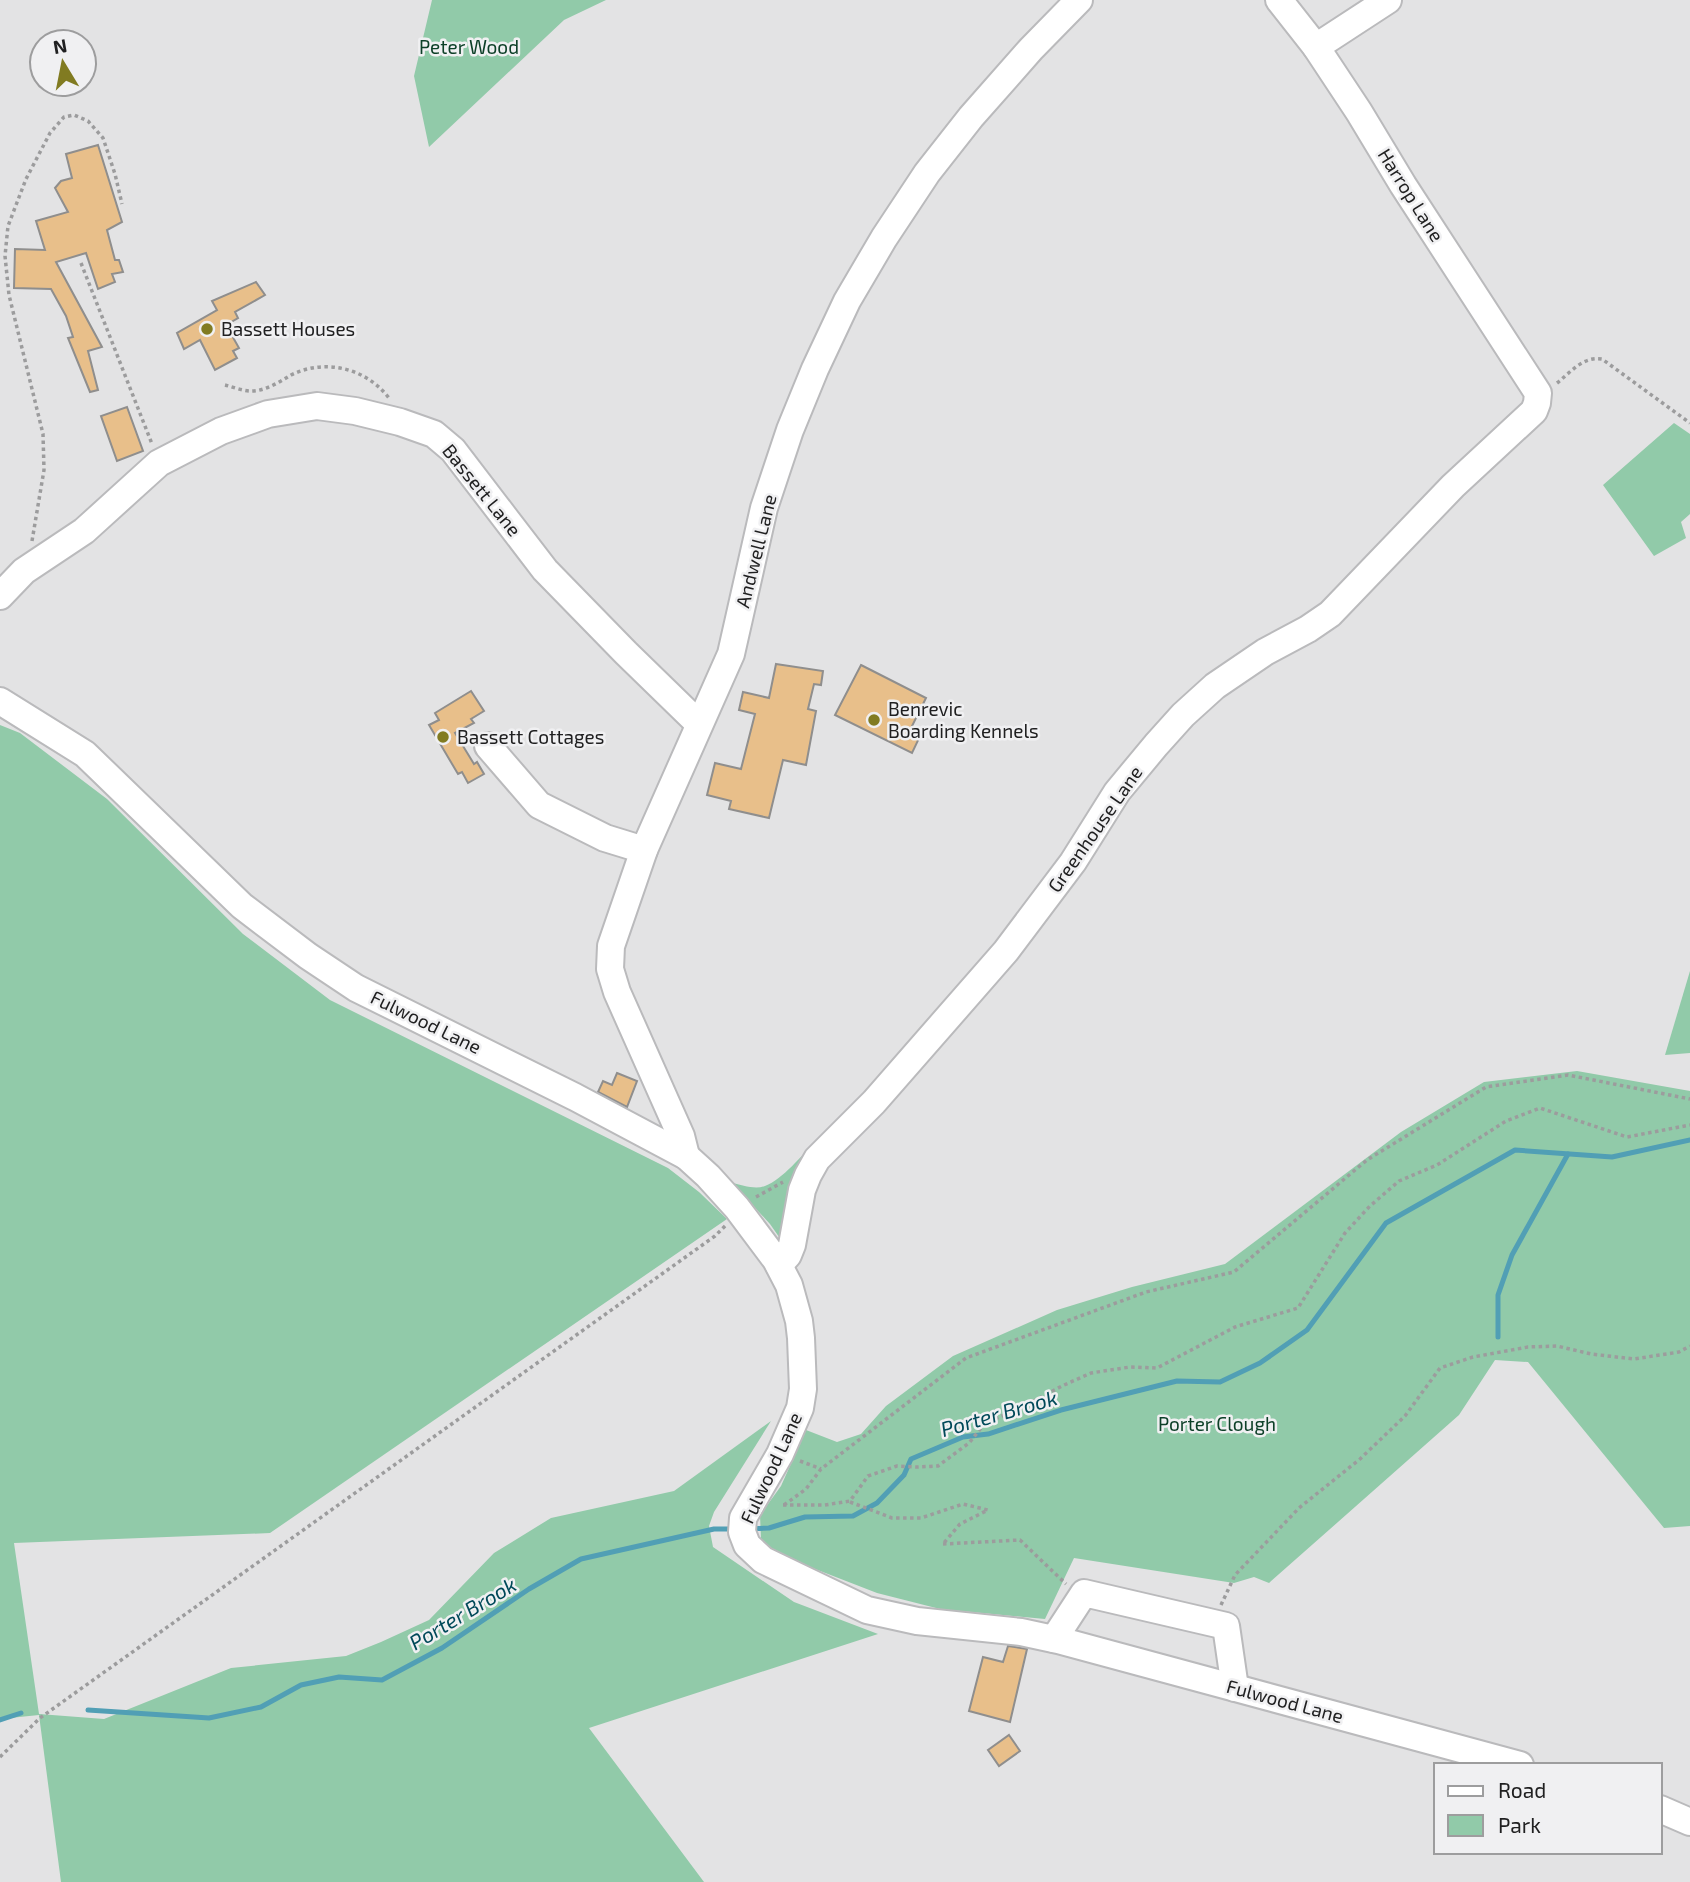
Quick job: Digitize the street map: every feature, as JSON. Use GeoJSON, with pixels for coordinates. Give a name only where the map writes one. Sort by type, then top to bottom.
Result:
{"type":"FeatureCollection","features":[{"type":"Feature","properties":{"kind":"street","name":"Andwell Lane"},"geometry":{"type":"LineString","coordinates":[[686,1156],[681,1136],[617,992],[610,969],[611,946],[644,850],[731,654],[764,508],[790,430],[847,301],[927,173],[971,117],[1079,0]]}},
{"type":"Feature","properties":{"kind":"street","name":"Harrop Lane"},"geometry":{"type":"LineString","coordinates":[[1279,0],[1316,47],[1359,112],[1403,185],[1538,393]]}},
{"type":"Feature","properties":{"kind":"street"},"geometry":{"type":"LineString","coordinates":[[1316,47],[1388,0]]}},
{"type":"Feature","properties":{"kind":"street","name":"Greenhouse Lane"},"geometry":{"type":"LineString","coordinates":[[779,1265],[788,1255],[802,1191],[817,1159],[874,1102],[1006,951],[1073,862],[1117,792],[1156,745],[1214,686],[1330,614],[1453,486],[1534,411],[1538,393]]}},
{"type":"Feature","properties":{"kind":"street","name":"Bassett Lane"},"geometry":{"type":"LineString","coordinates":[[0,596],[24,571],[84,531],[159,463],[220,431],[268,414],[317,406],[366,414],[434,434],[453,450],[545,570],[699,723]]}},
{"type":"Feature","properties":{"kind":"street","name":"Fulwood Lane"},"geometry":{"type":"LineString","coordinates":[[0,701],[85,754],[242,906],[317,963],[356,988],[575,1097],[686,1156],[737,1208],[779,1265],[789,1285],[799,1321],[803,1389],[800,1408],[780,1454],[743,1518],[742,1532],[747,1545],[763,1560],[867,1610],[917,1621],[1021,1632],[1054,1639],[1513,1763]]}},
{"type":"Feature","properties":{"kind":"street"},"geometry":{"type":"LineString","coordinates":[[488,746],[539,805],[605,838],[644,850]]}},
{"type":"Feature","properties":{"kind":"street"},"geometry":{"type":"LineString","coordinates":[[1054,1639],[1084,1594],[1226,1626],[1235,1688]]}},
{"type":"Feature","properties":{"kind":"street"},"geometry":{"type":"LineString","coordinates":[[1662,1810],[1690,1822]]}},
{"type":"Feature","properties":{"kind":"path"},"geometry":{"type":"LineString","coordinates":[[32,566],[30,551],[44,470],[43,434],[9,295],[5,256],[8,226],[26,179],[50,133],[64,117],[74,115],[88,121],[103,138],[122,204]]}},
{"type":"Feature","properties":{"kind":"path"},"geometry":{"type":"LineString","coordinates":[[81,263],[159,463]]}},
{"type":"Feature","properties":{"kind":"path"},"geometry":{"type":"LineString","coordinates":[[1538,393],[1549,390],[1586,359],[1602,359],[1690,423]]}},
{"type":"Feature","properties":{"kind":"path"},"geometry":{"type":"LineString","coordinates":[[1084,1594],[1066,1584],[1020,1540],[943,1545],[960,1524],[988,1510],[963,1504],[921,1518],[892,1518],[850,1502],[783,1505],[806,1489],[821,1469],[966,1358],[1146,1292],[1234,1272],[1367,1160],[1486,1087],[1569,1075],[1690,1100]]}},
{"type":"Feature","properties":{"kind":"path"},"geometry":{"type":"LineString","coordinates":[[850,1502],[868,1476],[897,1466],[938,1466],[969,1443],[985,1423],[1091,1373],[1130,1367],[1157,1368],[1235,1327],[1298,1308],[1345,1233],[1370,1206],[1399,1181],[1437,1165],[1506,1121],[1540,1108],[1626,1137],[1690,1125]]}},
{"type":"Feature","properties":{"kind":"path"},"geometry":{"type":"LineString","coordinates":[[0,1757],[40,1718],[715,1236],[730,1222],[737,1208],[788,1179]]}},
{"type":"Feature","properties":{"kind":"path"},"geometry":{"type":"LineString","coordinates":[[1213,1623],[1235,1575],[1299,1508],[1360,1459],[1405,1416],[1440,1368],[1474,1357],[1528,1347],[1557,1346],[1591,1354],[1634,1359],[1679,1352],[1690,1346]]}},
{"type":"Feature","properties":{"kind":"green space","name":"Peter Wood"},"geometry":{"type":"Polygon","coordinates":[[[432,0],[606,0],[564,20],[429,147],[414,76],[432,0]]]}},
{"type":"Feature","properties":{"kind":"green space"},"geometry":{"type":"Polygon","coordinates":[[[1674,423],[1690,434],[1690,514],[1681,522],[1686,538],[1654,556],[1603,485],[1674,423]]]}},
{"type":"Feature","properties":{"kind":"green space"},"geometry":{"type":"Polygon","coordinates":[[[0,725],[20,733],[107,799],[243,934],[330,1000],[668,1168],[699,1192],[727,1219],[270,1533],[14,1543],[39,1714],[104,1719],[231,1668],[346,1656],[381,1642],[429,1620],[494,1553],[551,1518],[674,1491],[771,1421],[714,1512],[709,1526],[713,1547],[794,1602],[878,1634],[589,1728],[704,1882],[61,1882],[39,1715],[0,1719],[0,725]]]}},
{"type":"Feature","properties":{"kind":"green space"},"geometry":{"type":"Polygon","coordinates":[[[1690,971],[1690,1053],[1665,1055],[1690,971]]]}},
{"type":"Feature","properties":{"kind":"green space","name":"Porter Clough"},"geometry":{"type":"Polygon","coordinates":[[[1577,1071],[1690,1091],[1690,1526],[1664,1528],[1528,1362],[1495,1360],[1459,1415],[1269,1583],[1254,1577],[1234,1583],[1074,1558],[1045,1619],[940,1609],[877,1593],[779,1555],[761,1539],[760,1515],[781,1486],[806,1430],[837,1442],[861,1434],[886,1406],[953,1356],[1057,1310],[1132,1287],[1225,1264],[1401,1132],[1484,1082],[1577,1071]]]}},
{"type":"Feature","properties":{"kind":"green space"},"geometry":{"type":"Polygon","coordinates":[[[816,1141],[784,1244],[770,1224],[732,1183],[757,1188],[772,1183],[816,1141]]]}},
{"type":"Feature","properties":{"kind":"building"},"geometry":{"type":"Polygon","coordinates":[[[98,145],[122,222],[107,230],[115,260],[119,260],[123,272],[112,274],[115,282],[98,289],[86,253],[56,262],[102,347],[88,351],[98,390],[90,392],[68,338],[73,337],[66,316],[51,289],[14,288],[15,249],[45,250],[36,221],[68,212],[55,188],[61,181],[72,178],[66,154],[98,145]]]}},
{"type":"Feature","properties":{"kind":"building","name":"Bassett Houses"},"geometry":{"type":"Polygon","coordinates":[[[256,282],[265,295],[235,312],[238,318],[226,325],[239,348],[233,351],[237,358],[215,370],[200,340],[184,349],[177,333],[217,310],[212,301],[256,282]]]}},
{"type":"Feature","properties":{"kind":"building"},"geometry":{"type":"Polygon","coordinates":[[[127,407],[143,451],[117,461],[101,416],[127,407]]]}},
{"type":"Feature","properties":{"kind":"building"},"geometry":{"type":"Polygon","coordinates":[[[776,664],[823,671],[821,685],[814,684],[808,709],[816,711],[806,765],[783,760],[769,818],[729,809],[731,801],[707,795],[715,763],[741,769],[755,714],[739,710],[743,692],[769,698],[776,664]]]}},
{"type":"Feature","properties":{"kind":"building"},"geometry":{"type":"Polygon","coordinates":[[[861,665],[926,698],[912,726],[922,732],[912,753],[835,715],[861,665]]]}},
{"type":"Feature","properties":{"kind":"building","name":"Bassett Cottages"},"geometry":{"type":"Polygon","coordinates":[[[471,691],[484,711],[471,719],[474,723],[455,733],[474,764],[477,762],[484,774],[468,783],[462,772],[458,774],[429,725],[439,720],[435,713],[471,691]]]}},
{"type":"Feature","properties":{"kind":"building"},"geometry":{"type":"Polygon","coordinates":[[[617,1073],[637,1081],[627,1107],[598,1092],[603,1081],[612,1085],[617,1073]]]}},
{"type":"Feature","properties":{"kind":"building"},"geometry":{"type":"Polygon","coordinates":[[[1008,1646],[1027,1649],[1010,1722],[969,1711],[983,1657],[1003,1662],[1008,1646]]]}},
{"type":"Feature","properties":{"kind":"building"},"geometry":{"type":"Polygon","coordinates":[[[1009,1735],[1020,1751],[999,1766],[988,1750],[1009,1735]]]}},
{"type":"Feature","properties":{"kind":"waterway","name":"Porter Brook"},"geometry":{"type":"LineString","coordinates":[[749,1529],[769,1528],[805,1517],[853,1516],[877,1503],[904,1475],[911,1459],[963,1437],[988,1434],[1061,1410],[1177,1381],[1220,1382],[1260,1363],[1307,1330],[1386,1223],[1515,1150],[1612,1157],[1690,1140]]}},
{"type":"Feature","properties":{"kind":"waterway"},"geometry":{"type":"LineString","coordinates":[[1498,1337],[1498,1295],[1512,1255],[1568,1154]]}},
{"type":"Feature","properties":{"kind":"waterway","name":"Porter Brook"},"geometry":{"type":"LineString","coordinates":[[88,1710],[209,1718],[261,1707],[301,1685],[339,1677],[382,1680],[442,1648],[529,1589],[581,1559],[714,1529],[736,1529]]}},
{"type":"Feature","properties":{"kind":"waterway","name":"Porter Brook"},"geometry":{"type":"LineString","coordinates":[[0,1720],[21,1713]]}},
{"type":"Feature","properties":{"kind":"place","name":"Bassett Houses"},"geometry":{"type":"Point","coordinates":[207,329]}},
{"type":"Feature","properties":{"kind":"place","name":"Benrevic Boarding Kennels"},"geometry":{"type":"Point","coordinates":[874,720]}},
{"type":"Feature","properties":{"kind":"place","name":"Bassett Cottages"},"geometry":{"type":"Point","coordinates":[443,737]}}]}
